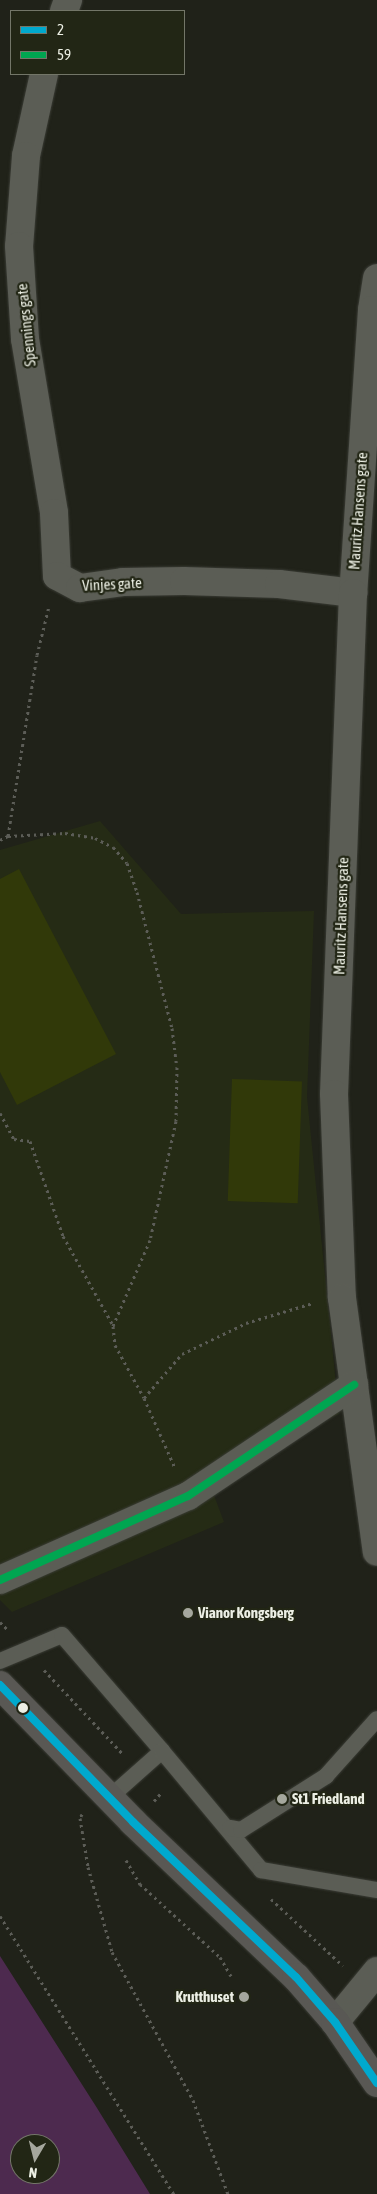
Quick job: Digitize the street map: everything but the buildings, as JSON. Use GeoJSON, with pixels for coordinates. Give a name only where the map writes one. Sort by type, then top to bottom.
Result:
{"type":"FeatureCollection","features":[{"type":"Feature","properties":{"kind":"main road"},"geometry":{"type":"LineString","coordinates":[[0,1685],[99,1806],[296,1977],[335,2022],[377,2083]]}},
{"type":"Feature","properties":{"kind":"street","name":"Spennings gate"},"geometry":{"type":"LineString","coordinates":[[44,75],[26,156],[19,246],[25,339],[54,513],[57,576]]}},
{"type":"Feature","properties":{"kind":"street","name":"Mauritz Hansens gate"},"geometry":{"type":"LineString","coordinates":[[377,278],[372,310],[353,593],[334,1094],[342,1298],[377,1552]]}},
{"type":"Feature","properties":{"kind":"street","name":"Vinjes gate"},"geometry":{"type":"LineString","coordinates":[[57,576],[80,588],[123,582],[184,581],[279,584],[353,593]]}},
{"type":"Feature","properties":{"kind":"street"},"geometry":{"type":"LineString","coordinates":[[0,1580],[188,1496],[354,1385]]}},
{"type":"Feature","properties":{"kind":"street"},"geometry":{"type":"LineString","coordinates":[[335,2022],[377,1971]]}},
{"type":"Feature","properties":{"kind":"lane"},"geometry":{"type":"LineString","coordinates":[[0,1660],[62,1635],[230,1828],[261,1870],[377,1890]]}},
{"type":"Feature","properties":{"kind":"lane"},"geometry":{"type":"LineString","coordinates":[[230,1828],[240,1830],[326,1776],[377,1719]]}},
{"type":"Feature","properties":{"kind":"lane"},"geometry":{"type":"LineString","coordinates":[[99,1806],[162,1751]]}},
{"type":"Feature","properties":{"kind":"path"},"geometry":{"type":"LineString","coordinates":[[8,836],[37,655],[57,576]]}},
{"type":"Feature","properties":{"kind":"path"},"geometry":{"type":"LineString","coordinates":[[0,840],[8,836],[65,833],[95,838],[112,847],[127,863],[172,1028],[177,1067],[176,1121],[165,1182],[150,1240],[113,1326]]}},
{"type":"Feature","properties":{"kind":"path"},"geometry":{"type":"LineString","coordinates":[[0,1113],[14,1139],[30,1141],[63,1236],[113,1326],[116,1345],[144,1398],[188,1496]]}},
{"type":"Feature","properties":{"kind":"path"},"geometry":{"type":"LineString","coordinates":[[144,1398],[182,1354],[246,1323],[306,1305],[342,1298]]}},
{"type":"Feature","properties":{"kind":"path"},"geometry":{"type":"LineString","coordinates":[[99,1806],[84,1810],[80,1818],[88,1867],[112,1952],[193,2100],[228,2194]]}},
{"type":"Feature","properties":{"kind":"path"},"geometry":{"type":"LineString","coordinates":[[123,1855],[140,1884],[220,1957],[230,1976]]}},
{"type":"Feature","properties":{"kind":"path"},"geometry":{"type":"LineString","coordinates":[[0,1916],[174,2194]]}},
{"type":"Feature","properties":{"kind":"shaded area"},"geometry":{"type":"Polygon","coordinates":[[[100,821],[181,914],[314,911],[307,1097],[339,1414],[295,1435],[212,1490],[224,1522],[12,1612],[0,1600],[0,850],[100,821]]]}},
{"type":"Feature","properties":{"kind":"shaded area"},"geometry":{"type":"Polygon","coordinates":[[[0,1956],[97,2108],[150,2194],[0,2194],[0,1956]]]}},
{"type":"Feature","properties":{"kind":"green space"},"geometry":{"type":"Polygon","coordinates":[[[19,869],[116,1054],[17,1105],[0,1072],[0,879],[19,869]]]}},
{"type":"Feature","properties":{"kind":"green space"},"geometry":{"type":"Polygon","coordinates":[[[232,1079],[302,1081],[298,1203],[228,1201],[232,1079]]]}},
{"type":"Feature","properties":{"kind":"transit line","name":"59"},"geometry":{"type":"LineString","coordinates":[[0,1580],[188,1496],[354,1385]]}},
{"type":"Feature","properties":{"kind":"transit line","name":"2"},"geometry":{"type":"LineString","coordinates":[[0,1685],[133,1822],[296,1977],[335,2022],[377,2083]]}},
{"type":"Feature","properties":{"kind":"place","name":"Vianor Kongsberg"},"geometry":{"type":"Point","coordinates":[188,1613]}},
{"type":"Feature","properties":{"kind":"place","name":"St1 Friedland"},"geometry":{"type":"Point","coordinates":[282,1799]}},
{"type":"Feature","properties":{"kind":"place","name":"Krutthuset"},"geometry":{"type":"Point","coordinates":[244,1997]}}]}
